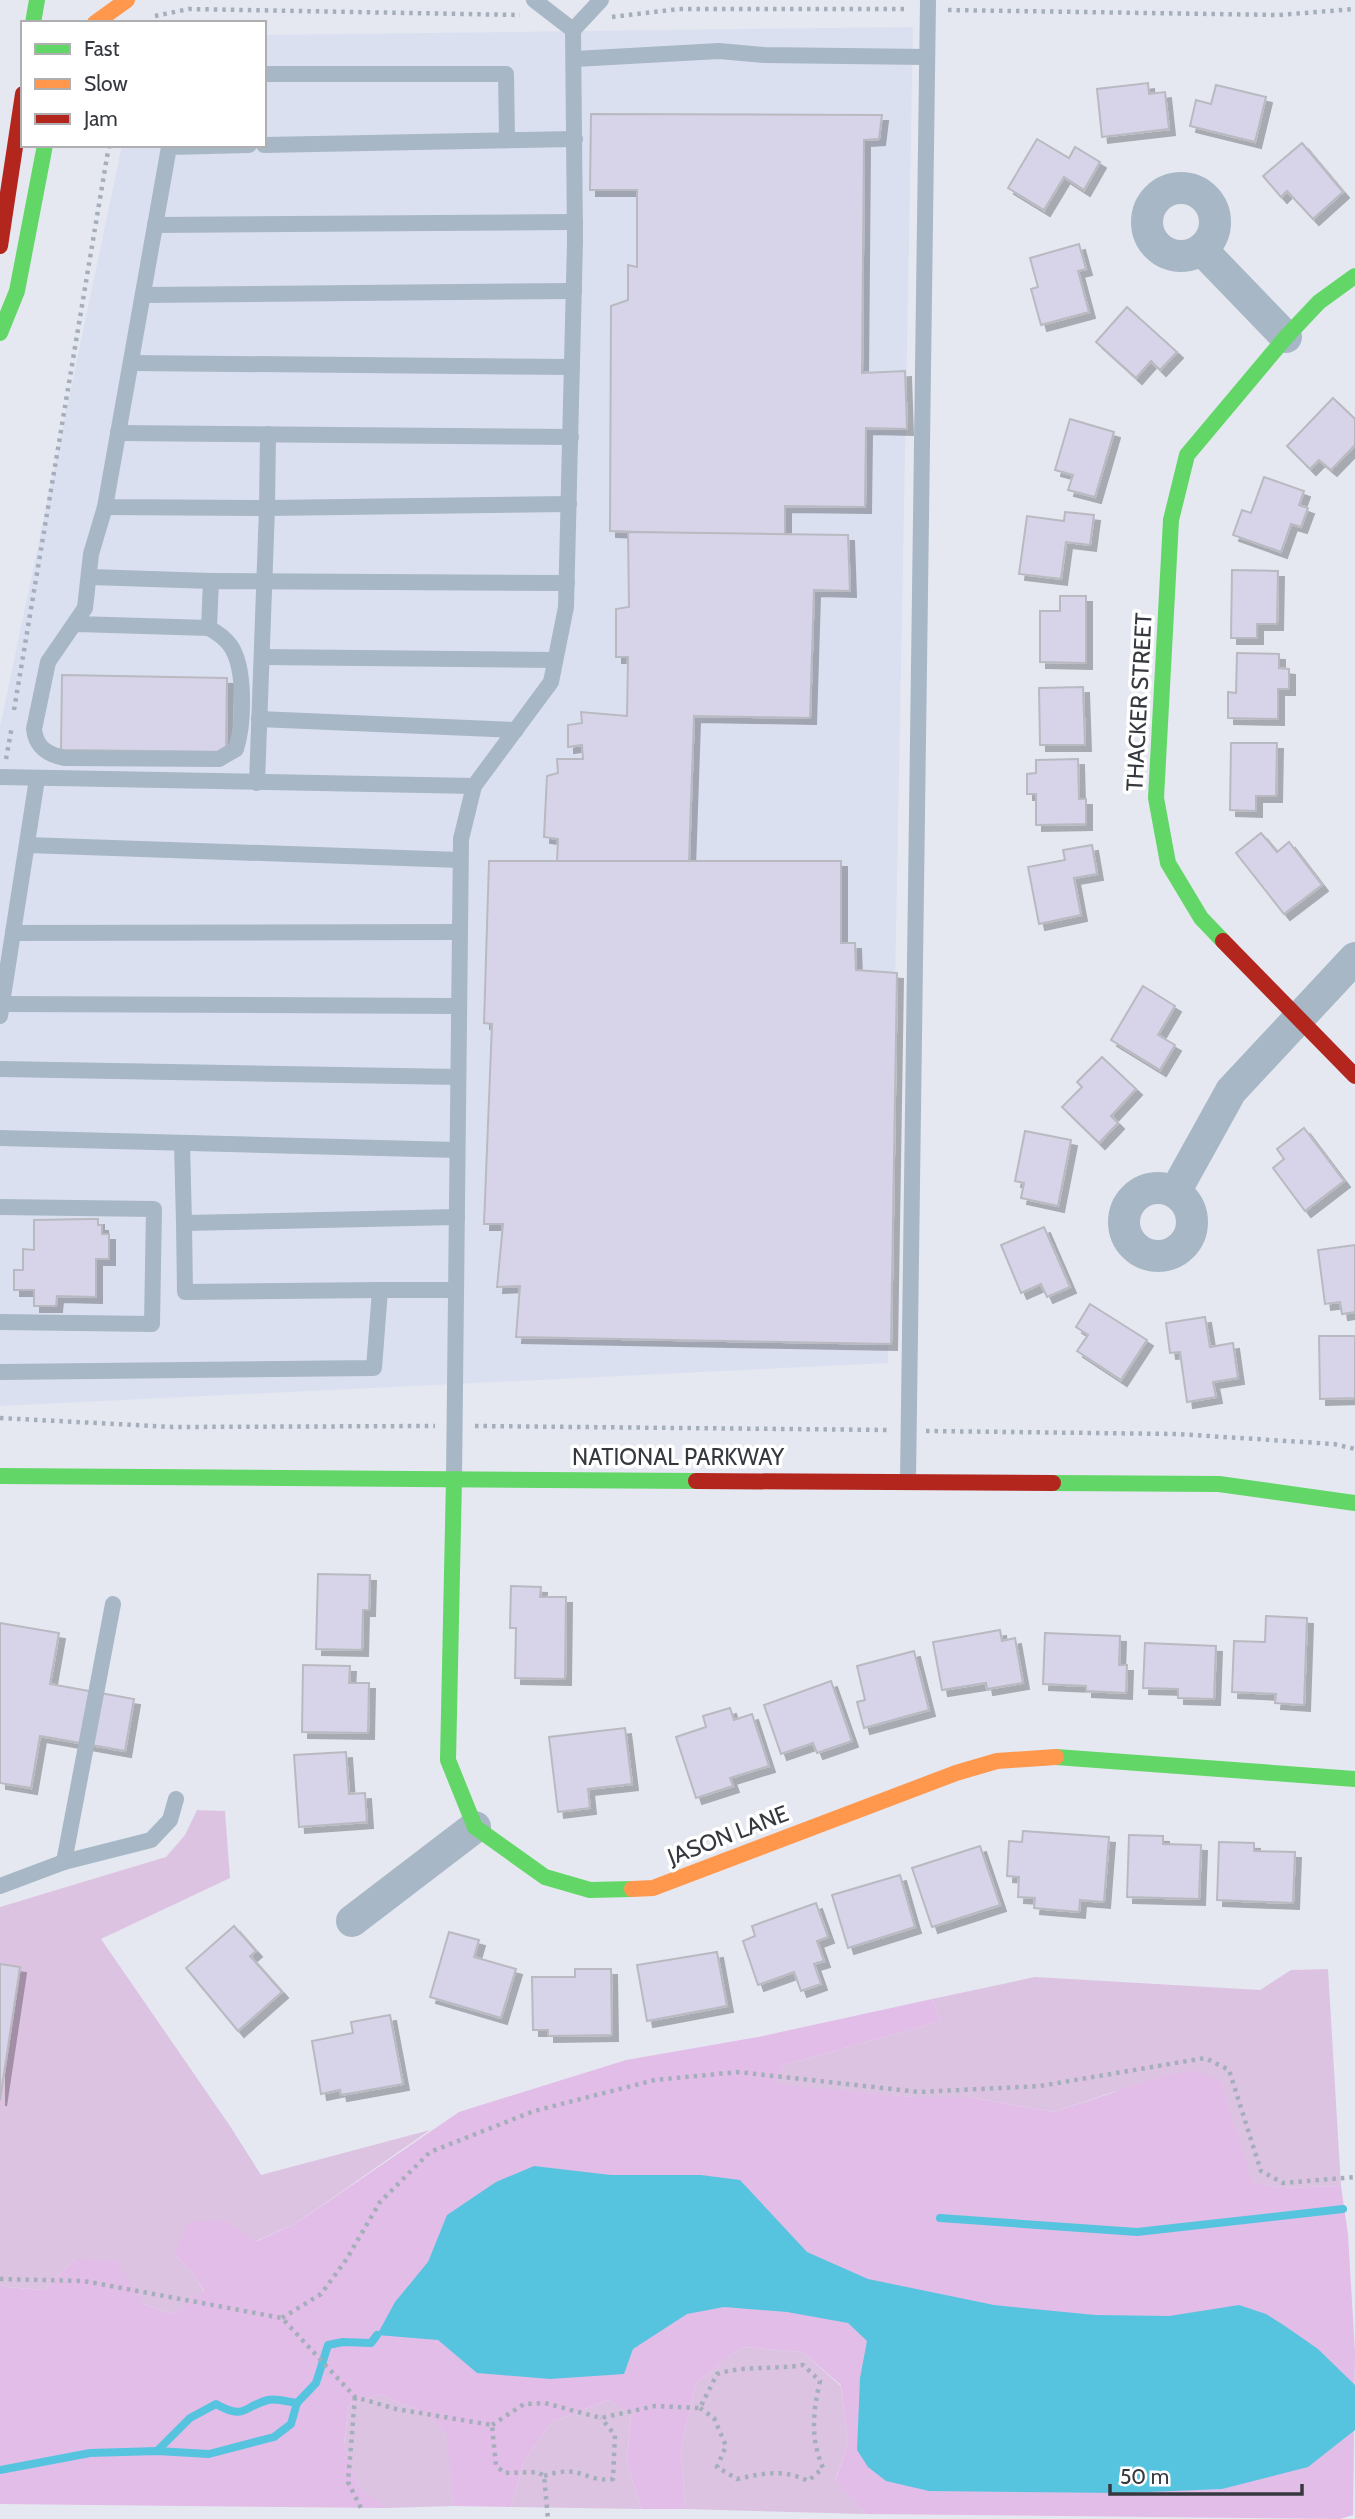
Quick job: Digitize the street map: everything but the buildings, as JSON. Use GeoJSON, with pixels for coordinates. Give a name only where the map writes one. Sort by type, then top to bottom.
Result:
{"type":"FeatureCollection","features":[{"type":"Feature","properties":{"kind":"street"},"geometry":{"type":"LineString","coordinates":[[33,21],[37,0]]}},
{"type":"Feature","properties":{"kind":"street"},"geometry":{"type":"LineString","coordinates":[[98,21],[127,0]]}},
{"type":"Feature","properties":{"kind":"street"},"geometry":{"type":"LineString","coordinates":[[0,246],[21,107]]}},
{"type":"Feature","properties":{"kind":"street"},"geometry":{"type":"LineString","coordinates":[[0,333],[17,291],[45,147]]}},
{"type":"Feature","properties":{"kind":"street"},"geometry":{"type":"LineString","coordinates":[[1202,250],[1286,337]]}},
{"type":"Feature","properties":{"kind":"street","name":"THACKER STREET"},"geometry":{"type":"LineString","coordinates":[[1355,276],[1320,302],[1286,337],[1187,455],[1171,520],[1156,798],[1168,863],[1200,918],[1355,1076]]}},
{"type":"Feature","properties":{"kind":"street"},"geometry":{"type":"LineString","coordinates":[[1175,1192],[1231,1091],[1355,958]]}},
{"type":"Feature","properties":{"kind":"street","name":"NATIONAL PARKWAY"},"geometry":{"type":"LineString","coordinates":[[0,1476],[1219,1484],[1355,1503]]}},
{"type":"Feature","properties":{"kind":"street"},"geometry":{"type":"LineString","coordinates":[[352,1921],[475,1827],[448,1760],[454,1479]]}},
{"type":"Feature","properties":{"kind":"street","name":"JASON LANE"},"geometry":{"type":"LineString","coordinates":[[475,1827],[545,1877],[590,1889],[653,1888],[956,1773],[997,1761],[1045,1756],[1355,1779]]}},
{"type":"Feature","properties":{"kind":"lane"},"geometry":{"type":"LineString","coordinates":[[534,0],[554,15],[579,24]]}},
{"type":"Feature","properties":{"kind":"lane"},"geometry":{"type":"LineString","coordinates":[[454,1479],[461,839],[474,786],[551,682],[566,607],[574,291],[575,59],[579,24],[601,0]]}},
{"type":"Feature","properties":{"kind":"lane"},"geometry":{"type":"LineString","coordinates":[[908,1481],[928,5]]}},
{"type":"Feature","properties":{"kind":"lane"},"geometry":{"type":"LineString","coordinates":[[575,59],[719,51],[754,55],[927,57]]}},
{"type":"Feature","properties":{"kind":"lane"},"geometry":{"type":"LineString","coordinates":[[266,74],[506,75],[507,140]]}},
{"type":"Feature","properties":{"kind":"lane"},"geometry":{"type":"LineString","coordinates":[[266,145],[575,139]]}},
{"type":"Feature","properties":{"kind":"lane"},"geometry":{"type":"LineString","coordinates":[[77,624],[209,628],[229,644],[238,664],[242,715],[236,749],[219,759],[65,758],[41,749],[35,739],[34,729],[48,662],[77,624],[85,608],[91,578],[91,554],[106,507],[169,147]]}},
{"type":"Feature","properties":{"kind":"lane"},"geometry":{"type":"LineString","coordinates":[[156,225],[575,222]]}},
{"type":"Feature","properties":{"kind":"lane"},"geometry":{"type":"LineString","coordinates":[[143,295],[574,291]]}},
{"type":"Feature","properties":{"kind":"lane"},"geometry":{"type":"LineString","coordinates":[[131,363],[572,368]]}},
{"type":"Feature","properties":{"kind":"lane"},"geometry":{"type":"LineString","coordinates":[[118,433],[571,437]]}},
{"type":"Feature","properties":{"kind":"lane"},"geometry":{"type":"LineString","coordinates":[[257,783],[268,434]]}},
{"type":"Feature","properties":{"kind":"lane"},"geometry":{"type":"LineString","coordinates":[[106,507],[569,504]]}},
{"type":"Feature","properties":{"kind":"lane"},"geometry":{"type":"LineString","coordinates":[[91,578],[265,582],[567,583]]}},
{"type":"Feature","properties":{"kind":"lane"},"geometry":{"type":"LineString","coordinates":[[209,628],[211,581]]}},
{"type":"Feature","properties":{"kind":"lane"},"geometry":{"type":"LineString","coordinates":[[262,657],[555,660]]}},
{"type":"Feature","properties":{"kind":"lane"},"geometry":{"type":"LineString","coordinates":[[259,719],[516,730]]}},
{"type":"Feature","properties":{"kind":"lane"},"geometry":{"type":"LineString","coordinates":[[1,779],[474,786]]}},
{"type":"Feature","properties":{"kind":"lane"},"geometry":{"type":"LineString","coordinates":[[37,779],[1,1010],[459,1006]]}},
{"type":"Feature","properties":{"kind":"lane"},"geometry":{"type":"LineString","coordinates":[[27,845],[460,860]]}},
{"type":"Feature","properties":{"kind":"lane"},"geometry":{"type":"LineString","coordinates":[[13,933],[460,932]]}},
{"type":"Feature","properties":{"kind":"lane"},"geometry":{"type":"LineString","coordinates":[[0,1069],[458,1077]]}},
{"type":"Feature","properties":{"kind":"lane"},"geometry":{"type":"LineString","coordinates":[[0,1138],[457,1150]]}},
{"type":"Feature","properties":{"kind":"lane"},"geometry":{"type":"LineString","coordinates":[[183,1143],[185,1292],[456,1290]]}},
{"type":"Feature","properties":{"kind":"lane"},"geometry":{"type":"LineString","coordinates":[[0,1207],[154,1209],[152,1324],[0,1322]]}},
{"type":"Feature","properties":{"kind":"lane"},"geometry":{"type":"LineString","coordinates":[[184,1223],[457,1217]]}},
{"type":"Feature","properties":{"kind":"lane"},"geometry":{"type":"LineString","coordinates":[[0,1372],[374,1368],[380,1290]]}},
{"type":"Feature","properties":{"kind":"lane"},"geometry":{"type":"LineString","coordinates":[[64,1862],[113,1604]]}},
{"type":"Feature","properties":{"kind":"lane"},"geometry":{"type":"LineString","coordinates":[[0,1886],[64,1862],[151,1840],[170,1820],[176,1799]]}},
{"type":"Feature","properties":{"kind":"path"},"geometry":{"type":"LineString","coordinates":[[579,24],[679,9],[928,5],[1279,15],[1355,9]]}},
{"type":"Feature","properties":{"kind":"path"},"geometry":{"type":"LineString","coordinates":[[152,18],[189,9],[554,15]]}},
{"type":"Feature","properties":{"kind":"path"},"geometry":{"type":"LineString","coordinates":[[1,779],[109,147]]}},
{"type":"Feature","properties":{"kind":"path"},"geometry":{"type":"LineString","coordinates":[[0,1418],[173,1427],[454,1426],[1177,1434],[1334,1444],[1355,1449]]}},
{"type":"Feature","properties":{"kind":"path"},"geometry":{"type":"LineString","coordinates":[[282,2318],[321,2294],[346,2260],[380,2202],[430,2152],[534,2111],[654,2080],[738,2072],[919,2092],[1040,2086],[1205,2058],[1229,2070],[1261,2171],[1283,2183],[1355,2178]]}},
{"type":"Feature","properties":{"kind":"path"},"geometry":{"type":"LineString","coordinates":[[0,2279],[84,2281],[282,2318],[355,2397],[396,2409],[492,2425],[524,2404],[545,2403],[601,2418],[655,2406],[700,2407],[714,2418],[726,2446],[716,2466],[737,2479],[767,2473],[792,2473],[808,2482],[823,2468],[816,2451],[813,2412],[820,2381],[803,2365],[772,2370],[736,2368],[717,2374],[700,2407]]}},
{"type":"Feature","properties":{"kind":"path"},"geometry":{"type":"LineString","coordinates":[[355,2397],[348,2482],[361,2508]]}},
{"type":"Feature","properties":{"kind":"path"},"geometry":{"type":"LineString","coordinates":[[544,2476],[562,2470],[583,2472],[601,2481],[614,2479],[615,2435],[601,2418]]}},
{"type":"Feature","properties":{"kind":"path"},"geometry":{"type":"LineString","coordinates":[[492,2425],[496,2466],[505,2473],[538,2472],[544,2476]]}},
{"type":"Feature","properties":{"kind":"path"},"geometry":{"type":"LineString","coordinates":[[544,2476],[548,2519]]}},
{"type":"Feature","properties":{"kind":"shaded area"},"geometry":{"type":"Polygon","coordinates":[[[913,27],[888,1363],[0,1406],[0,727],[122,147],[266,147],[266,35],[913,27]]]}},
{"type":"Feature","properties":{"kind":"shaded area"},"geometry":{"type":"Polygon","coordinates":[[[197,1810],[225,1811],[230,1878],[101,1939],[261,2175],[430,2130],[295,2224],[256,2241],[224,2220],[175,2255],[194,2275],[204,2292],[172,2314],[144,2304],[75,2259],[44,2290],[6,2287],[0,2284],[0,1907],[166,1857],[185,1835],[197,1810]]]}},
{"type":"Feature","properties":{"kind":"shaded area"},"geometry":{"type":"Polygon","coordinates":[[[1328,1969],[1341,2186],[1281,2188],[1251,2182],[1221,2081],[1113,2092],[1054,2112],[969,2097],[913,2097],[773,2085],[784,2065],[941,2021],[932,1999],[1035,1977],[1260,1990],[1291,1970],[1328,1969]]]}},
{"type":"Feature","properties":{"kind":"shaded area"},"geometry":{"type":"Polygon","coordinates":[[[932,1999],[941,2021],[784,2065],[774,2084],[913,2097],[969,2097],[1054,2112],[1160,2077],[1195,2070],[1221,2081],[1252,2182],[1281,2188],[1341,2186],[1348,2234],[1355,2352],[1353,2515],[1340,2519],[866,2514],[835,2481],[848,2444],[841,2385],[802,2352],[742,2347],[696,2383],[681,2449],[685,2509],[641,2509],[627,2462],[631,2412],[608,2400],[552,2422],[524,2461],[511,2507],[453,2506],[447,2436],[426,2413],[378,2394],[349,2404],[344,2444],[359,2488],[387,2508],[0,2504],[0,2284],[6,2287],[44,2290],[75,2259],[116,2261],[144,2304],[172,2314],[204,2291],[194,2275],[175,2255],[188,2222],[224,2220],[257,2241],[295,2224],[459,2112],[626,2060],[758,2037],[932,1999]]]}},
{"type":"Feature","properties":{"kind":"shaded area"},"geometry":{"type":"Polygon","coordinates":[[[742,2347],[802,2352],[841,2386],[848,2444],[835,2480],[866,2514],[685,2509],[681,2449],[696,2383],[742,2347]]]}},
{"type":"Feature","properties":{"kind":"shaded area"},"geometry":{"type":"Polygon","coordinates":[[[378,2394],[426,2413],[448,2437],[453,2506],[387,2508],[359,2489],[344,2445],[349,2404],[378,2394]]]}},
{"type":"Feature","properties":{"kind":"shaded area"},"geometry":{"type":"Polygon","coordinates":[[[608,2400],[631,2411],[627,2462],[641,2509],[511,2507],[524,2461],[552,2422],[608,2400]]]}},
{"type":"Feature","properties":{"kind":"water"},"geometry":{"type":"Polygon","coordinates":[[[534,2166],[611,2175],[701,2175],[740,2180],[807,2252],[868,2279],[994,2305],[1095,2315],[1169,2316],[1239,2305],[1266,2314],[1285,2326],[1318,2349],[1355,2385],[1355,2430],[1308,2467],[1222,2489],[1124,2493],[929,2491],[886,2481],[868,2467],[857,2450],[860,2378],[867,2341],[848,2323],[787,2312],[724,2307],[687,2314],[633,2349],[624,2374],[550,2379],[477,2373],[438,2340],[377,2335],[395,2302],[428,2262],[447,2215],[496,2182],[534,2166]]]}},
{"type":"Feature","properties":{"kind":"waterway"},"geometry":{"type":"LineString","coordinates":[[940,2218],[1137,2232],[1343,2209]]}},
{"type":"Feature","properties":{"kind":"waterway"},"geometry":{"type":"LineString","coordinates":[[0,2470],[90,2453],[157,2451],[209,2454],[274,2437],[291,2424],[297,2403],[316,2383],[328,2345],[343,2342],[371,2343],[377,2335]]}},
{"type":"Feature","properties":{"kind":"waterway"},"geometry":{"type":"LineString","coordinates":[[157,2451],[190,2418],[216,2404],[239,2412],[268,2400],[297,2403]]}},
{"type":"Feature","properties":{"kind":"traffic: fast"},"geometry":{"type":"LineString","coordinates":[[33,21],[37,0]]}},
{"type":"Feature","properties":{"kind":"traffic: fast"},"geometry":{"type":"LineString","coordinates":[[0,333],[17,291],[45,147]]}},
{"type":"Feature","properties":{"kind":"traffic: fast"},"geometry":{"type":"LineString","coordinates":[[1223,941],[1201,918],[1168,863],[1156,798],[1171,520],[1187,455],[1286,337],[1319,302],[1355,276]]}},
{"type":"Feature","properties":{"kind":"traffic: fast"},"geometry":{"type":"LineString","coordinates":[[0,1476],[696,1481]]}},
{"type":"Feature","properties":{"kind":"traffic: fast"},"geometry":{"type":"LineString","coordinates":[[454,1479],[448,1760],[475,1827],[545,1877],[590,1890],[632,1889]]}},
{"type":"Feature","properties":{"kind":"traffic: fast"},"geometry":{"type":"LineString","coordinates":[[1053,1483],[1219,1484],[1355,1503]]}},
{"type":"Feature","properties":{"kind":"traffic: fast"},"geometry":{"type":"LineString","coordinates":[[1056,1757],[1355,1779]]}},
{"type":"Feature","properties":{"kind":"traffic: slow"},"geometry":{"type":"LineString","coordinates":[[98,21],[127,0]]}},
{"type":"Feature","properties":{"kind":"traffic: slow"},"geometry":{"type":"LineString","coordinates":[[632,1889],[653,1888],[956,1773],[997,1761],[1056,1757]]}},
{"type":"Feature","properties":{"kind":"traffic: jam"},"geometry":{"type":"LineString","coordinates":[[0,246],[21,107]]}},
{"type":"Feature","properties":{"kind":"traffic: jam"},"geometry":{"type":"LineString","coordinates":[[1223,941],[1355,1076]]}},
{"type":"Feature","properties":{"kind":"traffic: jam"},"geometry":{"type":"LineString","coordinates":[[696,1481],[1053,1483]]}}]}
